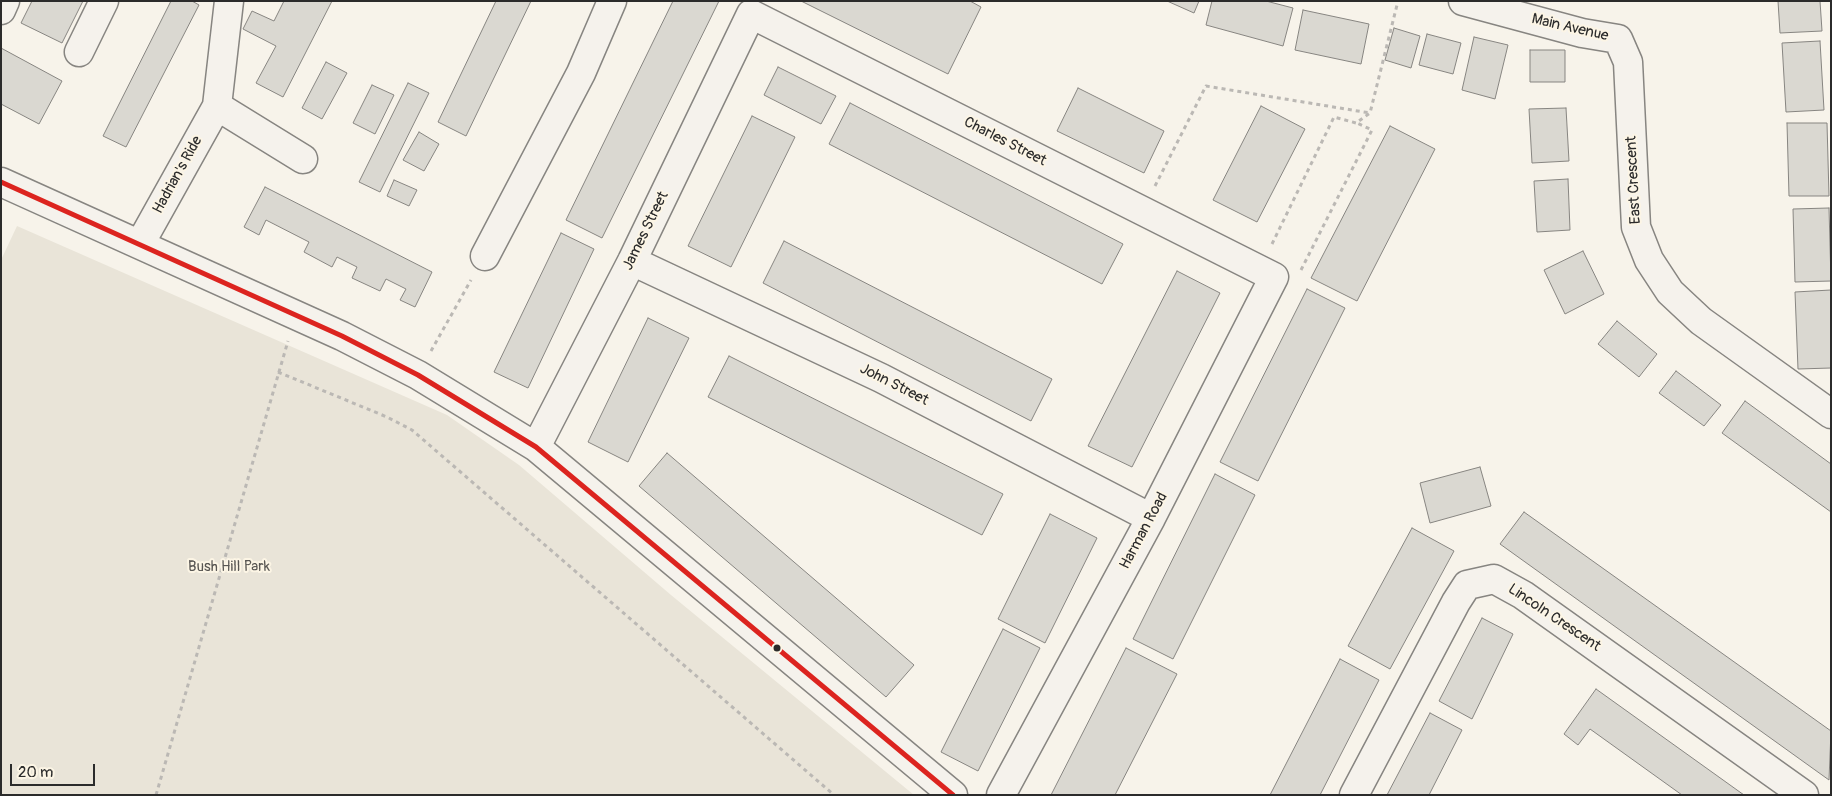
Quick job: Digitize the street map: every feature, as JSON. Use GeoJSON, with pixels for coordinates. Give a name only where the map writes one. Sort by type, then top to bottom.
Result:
{"type":"FeatureCollection","features":[{"type":"Feature","properties":{"kind":"street"},"geometry":{"type":"LineString","coordinates":[[1,10],[5,1]]}},
{"type":"Feature","properties":{"kind":"street"},"geometry":{"type":"LineString","coordinates":[[80,52],[104,1]]}},
{"type":"Feature","properties":{"kind":"street","name":"Hadrian's Ride"},"geometry":{"type":"LineString","coordinates":[[140,244],[217,106],[229,1]]}},
{"type":"Feature","properties":{"kind":"street"},"geometry":{"type":"LineString","coordinates":[[485,256],[581,73],[612,1]]}},
{"type":"Feature","properties":{"kind":"street","name":"Main Avenue"},"geometry":{"type":"LineString","coordinates":[[1463,1],[1582,33],[1618,39]]}},
{"type":"Feature","properties":{"kind":"street","name":"Charles Street"},"geometry":{"type":"LineString","coordinates":[[751,14],[1267,273]]}},
{"type":"Feature","properties":{"kind":"street","name":"James Street"},"geometry":{"type":"LineString","coordinates":[[536,447],[632,261],[751,14]]}},
{"type":"Feature","properties":{"kind":"street","name":"East Crescent"},"geometry":{"type":"LineString","coordinates":[[1618,39],[1628,62],[1636,227],[1649,260],[1670,292],[1701,321],[1831,414]]}},
{"type":"Feature","properties":{"kind":"street"},"geometry":{"type":"LineString","coordinates":[[217,106],[303,159]]}},
{"type":"Feature","properties":{"kind":"street"},"geometry":{"type":"LineString","coordinates":[[1,182],[342,336],[418,375],[536,447],[953,795]]}},
{"type":"Feature","properties":{"kind":"street","name":"John Street"},"geometry":{"type":"LineString","coordinates":[[632,261],[881,378],[1151,518]]}},
{"type":"Feature","properties":{"kind":"street","name":"Harman Road"},"geometry":{"type":"LineString","coordinates":[[1001,795],[1151,518],[1267,273]]}},
{"type":"Feature","properties":{"kind":"street","name":"Lincoln Crescent"},"geometry":{"type":"LineString","coordinates":[[1354,795],[1456,602],[1467,585],[1494,579],[1523,595],[1804,795]]}},
{"type":"Feature","properties":{"kind":"path"},"geometry":{"type":"LineString","coordinates":[[1356,123],[1370,112],[1398,1]]}},
{"type":"Feature","properties":{"kind":"path"},"geometry":{"type":"LineString","coordinates":[[1142,211],[1206,86],[1370,112]]}},
{"type":"Feature","properties":{"kind":"path"},"geometry":{"type":"LineString","coordinates":[[1334,117],[1356,123],[1372,130],[1300,271],[1267,273],[1334,117]]}},
{"type":"Feature","properties":{"kind":"path"},"geometry":{"type":"LineString","coordinates":[[418,375],[485,256]]}},
{"type":"Feature","properties":{"kind":"path"},"geometry":{"type":"LineString","coordinates":[[156,795],[286,345]]}},
{"type":"Feature","properties":{"kind":"path"},"geometry":{"type":"LineString","coordinates":[[278,372],[387,417],[412,430],[834,795]]}},
{"type":"Feature","properties":{"kind":"green space","name":"Bush Hill Park"},"geometry":{"type":"Polygon","coordinates":[[[17,226],[447,415],[519,465],[671,595],[914,795],[1,795],[1,260],[17,226]]]}},
{"type":"Feature","properties":{"kind":"building"},"geometry":{"type":"Polygon","coordinates":[[[32,1],[83,1],[62,43],[21,23],[32,1]]]}},
{"type":"Feature","properties":{"kind":"building"},"geometry":{"type":"Polygon","coordinates":[[[171,1],[192,1],[199,5],[126,147],[103,136],[171,1]]]}},
{"type":"Feature","properties":{"kind":"building"},"geometry":{"type":"Polygon","coordinates":[[[284,1],[332,1],[283,97],[256,83],[276,46],[243,29],[252,11],[274,21],[284,1]]]}},
{"type":"Feature","properties":{"kind":"building"},"geometry":{"type":"Polygon","coordinates":[[[496,1],[531,1],[466,136],[438,122],[496,1]]]}},
{"type":"Feature","properties":{"kind":"building"},"geometry":{"type":"Polygon","coordinates":[[[673,1],[719,1],[602,238],[566,220],[673,1]]]}},
{"type":"Feature","properties":{"kind":"building"},"geometry":{"type":"Polygon","coordinates":[[[801,1],[970,1],[981,7],[948,74],[801,1]]]}},
{"type":"Feature","properties":{"kind":"building"},"geometry":{"type":"Polygon","coordinates":[[[1167,1],[1199,1],[1194,13],[1167,1]]]}},
{"type":"Feature","properties":{"kind":"building"},"geometry":{"type":"Polygon","coordinates":[[[1212,1],[1266,1],[1293,8],[1283,46],[1206,25],[1212,1]]]}},
{"type":"Feature","properties":{"kind":"building"},"geometry":{"type":"Polygon","coordinates":[[[1778,1],[1820,1],[1822,31],[1780,33],[1778,1]]]}},
{"type":"Feature","properties":{"kind":"building"},"geometry":{"type":"Polygon","coordinates":[[[1303,10],[1369,24],[1361,64],[1295,50],[1303,10]]]}},
{"type":"Feature","properties":{"kind":"building"},"geometry":{"type":"Polygon","coordinates":[[[1394,28],[1420,36],[1411,68],[1385,60],[1394,28]]]}},
{"type":"Feature","properties":{"kind":"building"},"geometry":{"type":"Polygon","coordinates":[[[1427,34],[1461,43],[1453,74],[1419,65],[1427,34]]]}},
{"type":"Feature","properties":{"kind":"building"},"geometry":{"type":"Polygon","coordinates":[[[1474,37],[1508,45],[1495,99],[1462,90],[1474,37]]]}},
{"type":"Feature","properties":{"kind":"building"},"geometry":{"type":"Polygon","coordinates":[[[1820,41],[1824,110],[1786,112],[1782,43],[1820,41]]]}},
{"type":"Feature","properties":{"kind":"building"},"geometry":{"type":"Polygon","coordinates":[[[1,48],[62,81],[39,124],[1,104],[1,48]]]}},
{"type":"Feature","properties":{"kind":"building"},"geometry":{"type":"Polygon","coordinates":[[[1530,50],[1565,50],[1565,82],[1530,82],[1530,50]]]}},
{"type":"Feature","properties":{"kind":"building"},"geometry":{"type":"Polygon","coordinates":[[[326,62],[347,73],[322,119],[302,108],[326,62]]]}},
{"type":"Feature","properties":{"kind":"building"},"geometry":{"type":"Polygon","coordinates":[[[778,67],[836,96],[821,124],[764,95],[778,67]]]}},
{"type":"Feature","properties":{"kind":"building"},"geometry":{"type":"Polygon","coordinates":[[[408,83],[429,93],[380,192],[359,182],[408,83]]]}},
{"type":"Feature","properties":{"kind":"building"},"geometry":{"type":"Polygon","coordinates":[[[372,85],[394,95],[375,134],[353,123],[372,85]]]}},
{"type":"Feature","properties":{"kind":"building"},"geometry":{"type":"Polygon","coordinates":[[[1078,88],[1164,131],[1144,173],[1057,131],[1078,88]]]}},
{"type":"Feature","properties":{"kind":"building"},"geometry":{"type":"Polygon","coordinates":[[[850,103],[1123,244],[1102,284],[829,144],[850,103]]]}},
{"type":"Feature","properties":{"kind":"building"},"geometry":{"type":"Polygon","coordinates":[[[1261,106],[1305,129],[1257,222],[1213,200],[1261,106]]]}},
{"type":"Feature","properties":{"kind":"building"},"geometry":{"type":"Polygon","coordinates":[[[1566,108],[1569,161],[1532,163],[1529,109],[1566,108]]]}},
{"type":"Feature","properties":{"kind":"building"},"geometry":{"type":"Polygon","coordinates":[[[752,116],[795,137],[731,267],[688,246],[752,116]]]}},
{"type":"Feature","properties":{"kind":"building"},"geometry":{"type":"Polygon","coordinates":[[[1787,123],[1827,123],[1829,196],[1789,196],[1787,123]]]}},
{"type":"Feature","properties":{"kind":"building"},"geometry":{"type":"Polygon","coordinates":[[[1390,126],[1435,149],[1357,301],[1311,278],[1390,126]]]}},
{"type":"Feature","properties":{"kind":"building"},"geometry":{"type":"Polygon","coordinates":[[[419,132],[439,144],[424,171],[403,160],[419,132]]]}},
{"type":"Feature","properties":{"kind":"building"},"geometry":{"type":"Polygon","coordinates":[[[1568,179],[1570,230],[1537,232],[1534,181],[1568,179]]]}},
{"type":"Feature","properties":{"kind":"building"},"geometry":{"type":"Polygon","coordinates":[[[394,180],[417,190],[409,206],[387,196],[394,180]]]}},
{"type":"Feature","properties":{"kind":"building"},"geometry":{"type":"Polygon","coordinates":[[[265,187],[432,272],[415,307],[400,300],[406,289],[386,279],[380,291],[352,278],[357,267],[337,257],[332,267],[304,252],[309,242],[266,220],[259,235],[244,227],[265,187]]]}},
{"type":"Feature","properties":{"kind":"building"},"geometry":{"type":"Polygon","coordinates":[[[1829,208],[1831,281],[1795,282],[1793,209],[1829,208]]]}},
{"type":"Feature","properties":{"kind":"building"},"geometry":{"type":"Polygon","coordinates":[[[561,233],[594,249],[528,388],[494,372],[561,233]]]}},
{"type":"Feature","properties":{"kind":"building"},"geometry":{"type":"Polygon","coordinates":[[[784,241],[1052,379],[1031,421],[763,283],[784,241]]]}},
{"type":"Feature","properties":{"kind":"building"},"geometry":{"type":"Polygon","coordinates":[[[1583,251],[1604,294],[1565,314],[1544,270],[1583,251]]]}},
{"type":"Feature","properties":{"kind":"building"},"geometry":{"type":"Polygon","coordinates":[[[1177,271],[1220,293],[1132,467],[1088,446],[1177,271]]]}},
{"type":"Feature","properties":{"kind":"building"},"geometry":{"type":"Polygon","coordinates":[[[1307,289],[1345,308],[1258,481],[1220,462],[1307,289]]]}},
{"type":"Feature","properties":{"kind":"building"},"geometry":{"type":"Polygon","coordinates":[[[1831,290],[1831,368],[1798,369],[1795,292],[1831,290]]]}},
{"type":"Feature","properties":{"kind":"building"},"geometry":{"type":"Polygon","coordinates":[[[648,318],[689,338],[628,462],[588,442],[648,318]]]}},
{"type":"Feature","properties":{"kind":"building"},"geometry":{"type":"Polygon","coordinates":[[[1617,321],[1657,354],[1639,377],[1598,344],[1617,321]]]}},
{"type":"Feature","properties":{"kind":"building"},"geometry":{"type":"Polygon","coordinates":[[[729,356],[1003,494],[982,535],[708,397],[729,356]]]}},
{"type":"Feature","properties":{"kind":"building"},"geometry":{"type":"Polygon","coordinates":[[[1676,371],[1721,405],[1704,426],[1659,393],[1676,371]]]}},
{"type":"Feature","properties":{"kind":"building"},"geometry":{"type":"Polygon","coordinates":[[[1745,401],[1831,464],[1831,512],[1722,433],[1745,401]]]}},
{"type":"Feature","properties":{"kind":"building"},"geometry":{"type":"Polygon","coordinates":[[[667,453],[914,665],[886,697],[639,486],[667,453]]]}},
{"type":"Feature","properties":{"kind":"building"},"geometry":{"type":"Polygon","coordinates":[[[1480,467],[1491,506],[1430,523],[1420,483],[1480,467]]]}},
{"type":"Feature","properties":{"kind":"building"},"geometry":{"type":"Polygon","coordinates":[[[1215,474],[1255,495],[1173,659],[1133,639],[1215,474]]]}},
{"type":"Feature","properties":{"kind":"building"},"geometry":{"type":"Polygon","coordinates":[[[1524,512],[1831,731],[1829,780],[1500,544],[1524,512]]]}},
{"type":"Feature","properties":{"kind":"building"},"geometry":{"type":"Polygon","coordinates":[[[1050,514],[1097,538],[1045,643],[998,619],[1050,514]]]}},
{"type":"Feature","properties":{"kind":"building"},"geometry":{"type":"Polygon","coordinates":[[[1412,528],[1454,551],[1390,669],[1348,646],[1412,528]]]}},
{"type":"Feature","properties":{"kind":"building"},"geometry":{"type":"Polygon","coordinates":[[[1482,618],[1513,634],[1472,719],[1439,701],[1482,618]]]}},
{"type":"Feature","properties":{"kind":"building"},"geometry":{"type":"Polygon","coordinates":[[[1003,629],[1040,648],[978,771],[941,752],[1003,629]]]}},
{"type":"Feature","properties":{"kind":"building"},"geometry":{"type":"Polygon","coordinates":[[[1126,648],[1177,674],[1115,795],[1051,795],[1126,648]]]}},
{"type":"Feature","properties":{"kind":"building"},"geometry":{"type":"Polygon","coordinates":[[[1340,659],[1379,680],[1320,795],[1270,795],[1340,659]]]}},
{"type":"Feature","properties":{"kind":"building"},"geometry":{"type":"Polygon","coordinates":[[[1596,689],[1744,795],[1682,795],[1590,729],[1578,745],[1564,734],[1596,689]]]}},
{"type":"Feature","properties":{"kind":"building"},"geometry":{"type":"Polygon","coordinates":[[[1430,713],[1462,730],[1429,795],[1387,795],[1430,713]]]}},
{"type":"Feature","properties":{"kind":"transit line"},"geometry":{"type":"LineString","coordinates":[[1,182],[342,336],[418,375],[536,447],[953,795]]}}]}
